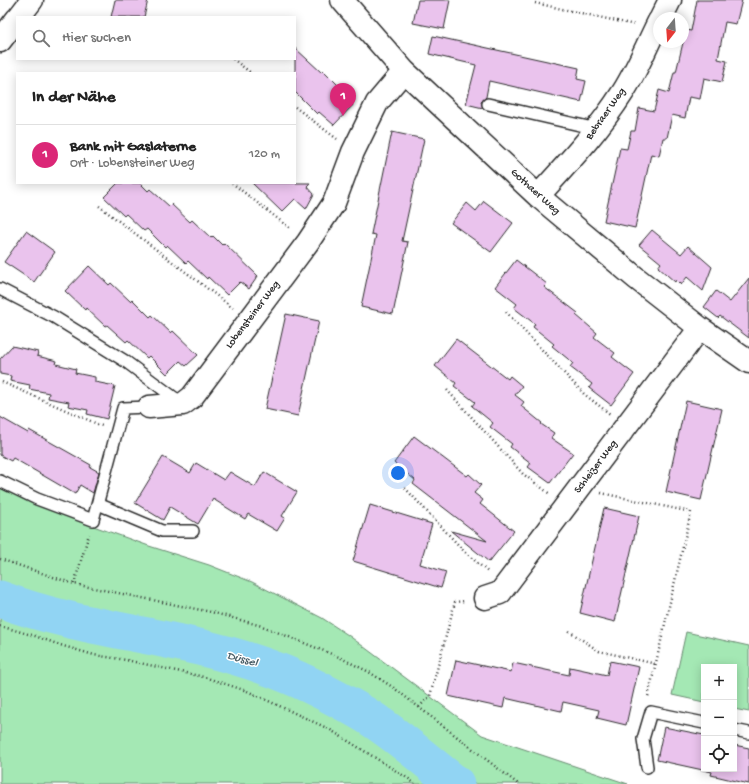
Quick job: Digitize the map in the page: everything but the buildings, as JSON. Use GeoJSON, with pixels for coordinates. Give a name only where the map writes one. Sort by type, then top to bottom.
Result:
{"type":"FeatureCollection","features":[{"type":"Feature","properties":{"kind":"street"},"geometry":{"type":"LineString","coordinates":[[20,16],[32,0]]}},
{"type":"Feature","properties":{"kind":"street","name":"Gothaer Weg"},"geometry":{"type":"LineString","coordinates":[[342,0],[404,70],[538,196],[636,278],[700,328],[749,362]]}},
{"type":"Feature","properties":{"kind":"street","name":"Bebraer Weg"},"geometry":{"type":"LineString","coordinates":[[664,12],[670,0]]}},
{"type":"Feature","properties":{"kind":"street"},"geometry":{"type":"LineString","coordinates":[[0,41],[16,21]]}},
{"type":"Feature","properties":{"kind":"street","name":"Bebraer Weg"},"geometry":{"type":"LineString","coordinates":[[538,196],[581,149],[597,129],[623,91],[653,33]]}},
{"type":"Feature","properties":{"kind":"street","name":"Lobensteiner Weg"},"geometry":{"type":"LineString","coordinates":[[183,404],[192,397],[308,242],[334,202],[353,152],[376,103],[404,70]]}},
{"type":"Feature","properties":{"kind":"street","name":"Schleizer Weg"},"geometry":{"type":"LineString","coordinates":[[486,598],[500,593],[505,587],[700,328]]}},
{"type":"Feature","properties":{"kind":"street"},"geometry":{"type":"LineString","coordinates":[[150,407],[183,404]]}},
{"type":"Feature","properties":{"kind":"lane"},"geometry":{"type":"LineString","coordinates":[[488,104],[597,129]]}},
{"type":"Feature","properties":{"kind":"lane"},"geometry":{"type":"LineString","coordinates":[[0,289],[54,317],[125,361],[183,404]]}},
{"type":"Feature","properties":{"kind":"lane"},"geometry":{"type":"LineString","coordinates":[[0,481],[37,499],[93,520],[123,408],[150,407]]}},
{"type":"Feature","properties":{"kind":"lane"},"geometry":{"type":"LineString","coordinates":[[98,504],[162,531],[193,531]]}},
{"type":"Feature","properties":{"kind":"lane"},"geometry":{"type":"LineString","coordinates":[[647,767],[643,739],[651,712],[701,722]]}},
{"type":"Feature","properties":{"kind":"lane"},"geometry":{"type":"LineString","coordinates":[[737,731],[749,733]]}},
{"type":"Feature","properties":{"kind":"path"},"geometry":{"type":"LineString","coordinates":[[535,3],[653,22]]}},
{"type":"Feature","properties":{"kind":"path"},"geometry":{"type":"LineString","coordinates":[[234,60],[250,72]]}},
{"type":"Feature","properties":{"kind":"path"},"geometry":{"type":"LineString","coordinates":[[296,108],[353,152]]}},
{"type":"Feature","properties":{"kind":"path"},"geometry":{"type":"LineString","coordinates":[[233,184],[308,242]]}},
{"type":"Feature","properties":{"kind":"path"},"geometry":{"type":"LineString","coordinates":[[99,206],[249,320]]}},
{"type":"Feature","properties":{"kind":"path"},"geometry":{"type":"LineString","coordinates":[[506,312],[584,394],[627,426]]}},
{"type":"Feature","properties":{"kind":"path"},"geometry":{"type":"LineString","coordinates":[[2,382],[117,433]]}},
{"type":"Feature","properties":{"kind":"path"},"geometry":{"type":"LineString","coordinates":[[447,390],[523,474],[566,506]]}},
{"type":"Feature","properties":{"kind":"path"},"geometry":{"type":"LineString","coordinates":[[585,480],[600,493],[691,512],[647,703],[651,712]]}},
{"type":"Feature","properties":{"kind":"path"},"geometry":{"type":"LineString","coordinates":[[405,488],[464,551],[505,587]]}},
{"type":"Feature","properties":{"kind":"path"},"geometry":{"type":"LineString","coordinates":[[74,584],[93,520]]}},
{"type":"Feature","properties":{"kind":"path"},"geometry":{"type":"LineString","coordinates":[[0,559],[74,584],[211,612],[262,626],[339,657],[369,672],[394,688],[518,784]]}},
{"type":"Feature","properties":{"kind":"path"},"geometry":{"type":"LineString","coordinates":[[419,707],[430,696],[455,602],[486,598]]}},
{"type":"Feature","properties":{"kind":"path"},"geometry":{"type":"LineString","coordinates":[[0,626],[94,655],[126,660],[204,677],[247,691],[329,729],[414,784]]}},
{"type":"Feature","properties":{"kind":"path"},"geometry":{"type":"LineString","coordinates":[[569,631],[599,650],[656,664]]}},
{"type":"Feature","properties":{"kind":"green space"},"geometry":{"type":"Polygon","coordinates":[[[0,486],[60,514],[149,546],[209,565],[252,582],[322,618],[348,635],[482,735],[628,784],[468,784],[381,722],[331,693],[261,662],[157,635],[64,617],[17,603],[0,596],[0,486]]]}},
{"type":"Feature","properties":{"kind":"green space"},"geometry":{"type":"Polygon","coordinates":[[[0,601],[42,616],[196,650],[263,670],[315,690],[381,730],[451,784],[0,784],[0,601]]]}},
{"type":"Feature","properties":{"kind":"green space"},"geometry":{"type":"Polygon","coordinates":[[[686,632],[749,646],[749,712],[737,710],[737,664],[701,664],[701,701],[672,695],[686,632]]]}},
{"type":"Feature","properties":{"kind":"waterway","name":"Düssel"},"geometry":{"type":"LineString","coordinates":[[0,599],[65,619],[198,647],[264,666],[289,676],[341,701],[364,714],[400,739],[456,784]]}},
{"type":"Feature","properties":{"kind":"place","name":"Bank mit Gaslaterne"},"geometry":{"type":"Point","coordinates":[343,116]}}]}
